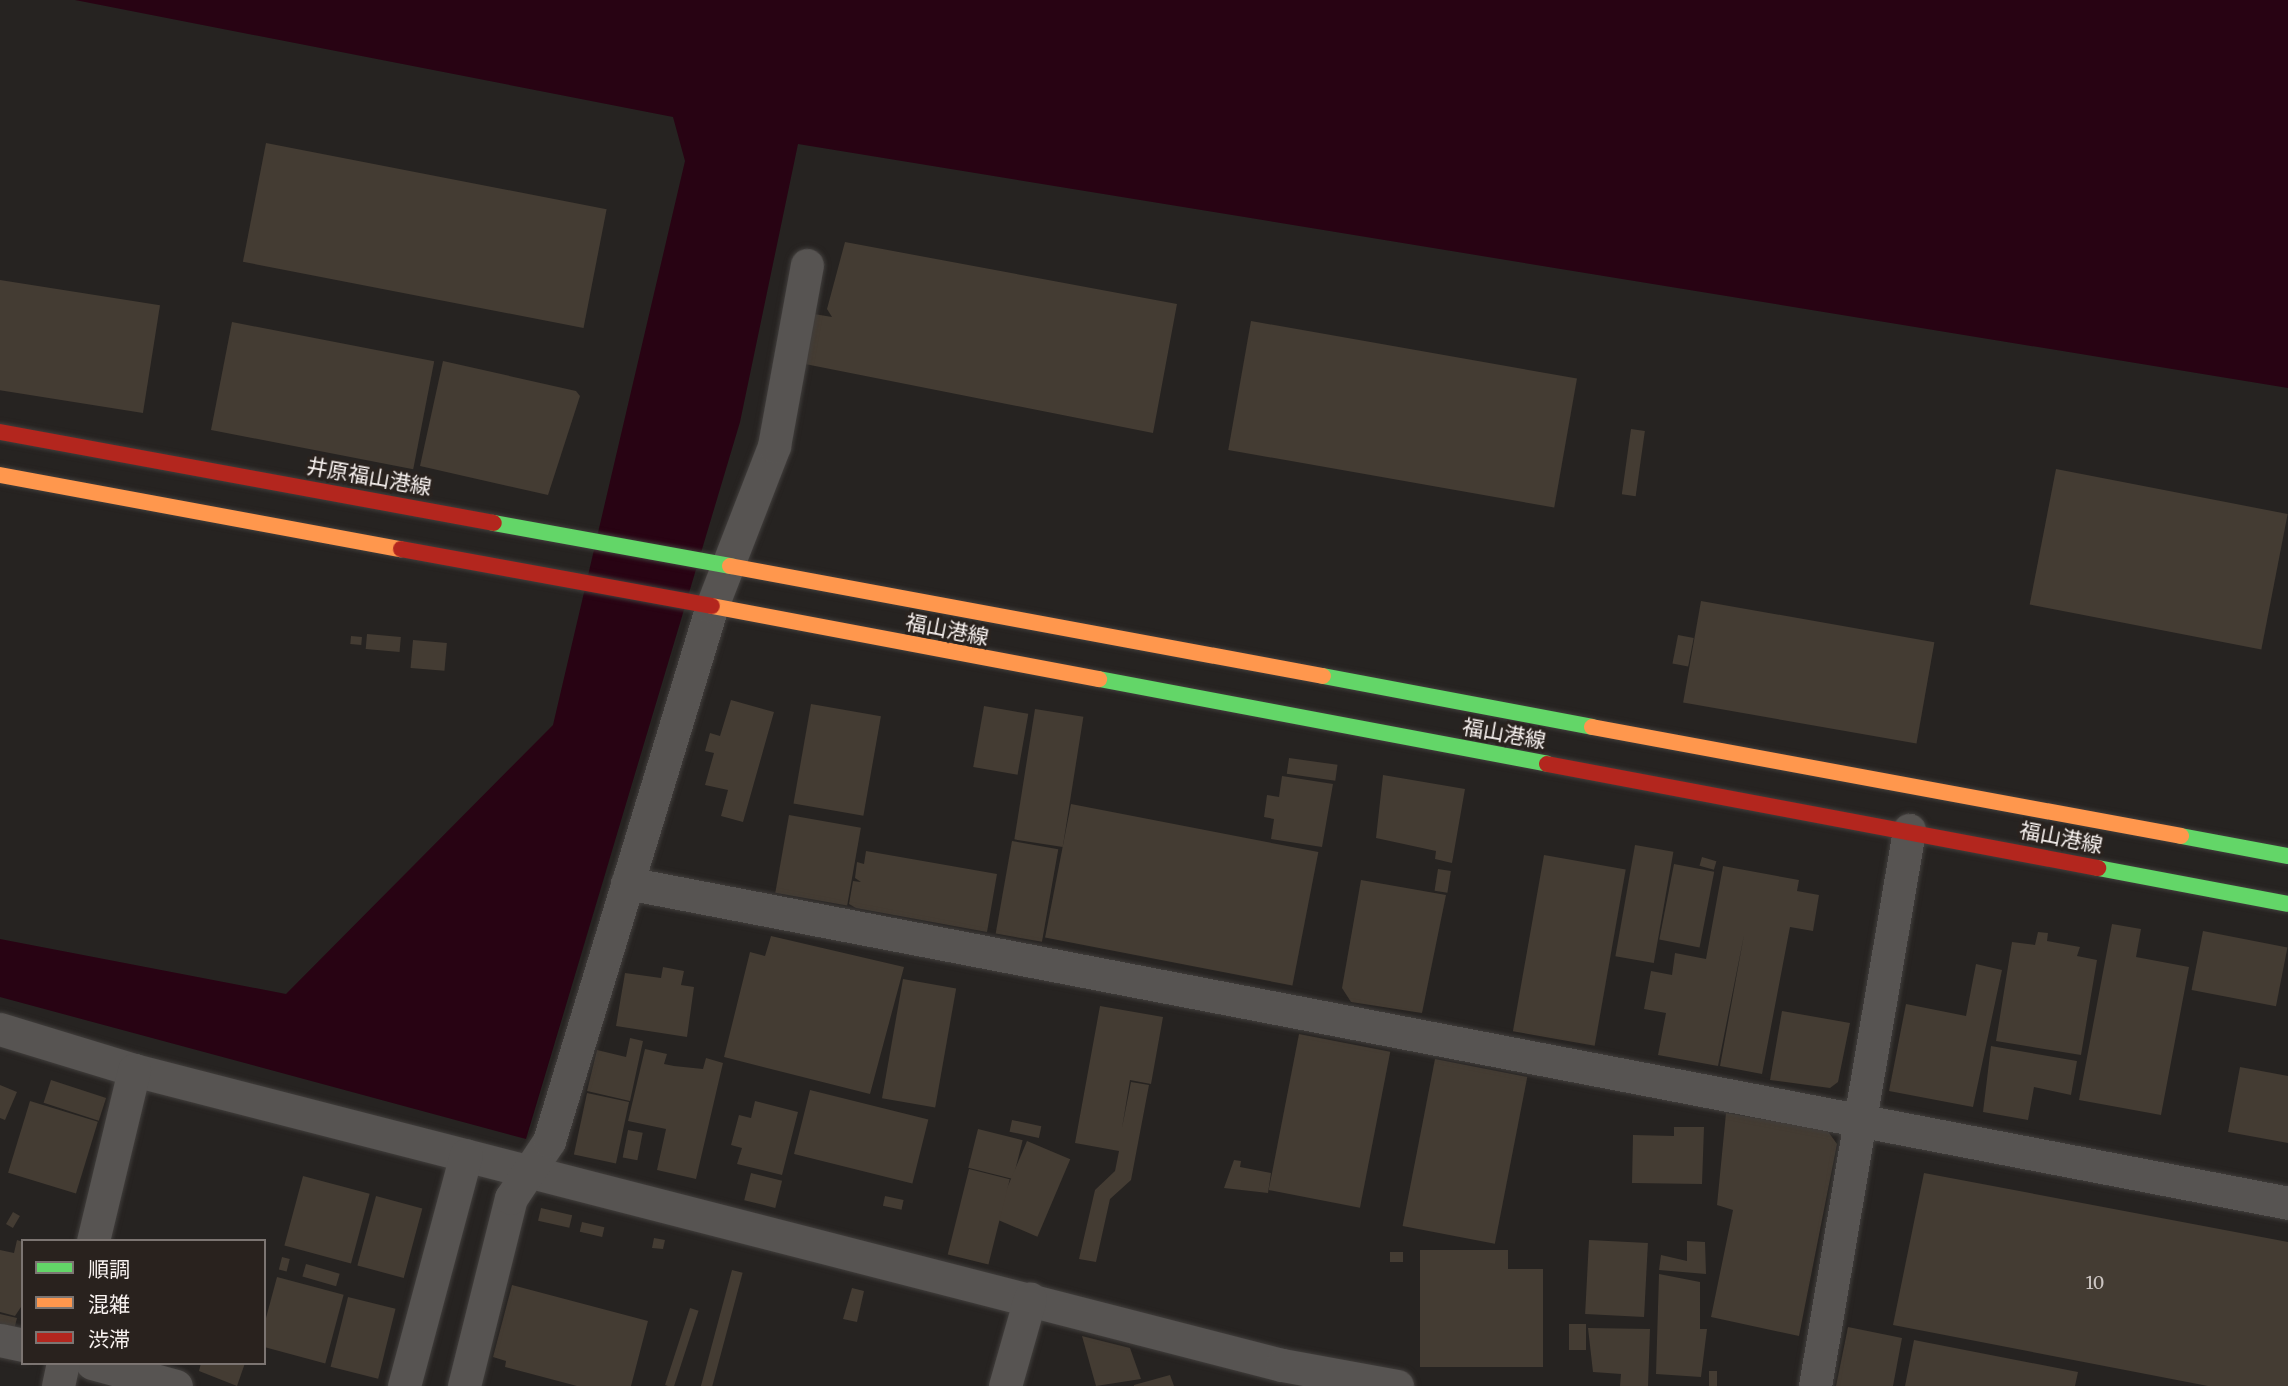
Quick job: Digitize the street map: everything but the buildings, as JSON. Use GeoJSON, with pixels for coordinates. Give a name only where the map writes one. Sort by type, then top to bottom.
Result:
{"type":"FeatureCollection","features":[{"type":"Feature","properties":{"kind":"main road","name":"井原福山港線"},"geometry":{"type":"LineString","coordinates":[[0,432],[571,534],[720,564]]}},
{"type":"Feature","properties":{"kind":"main road"},"geometry":{"type":"LineString","coordinates":[[0,475],[705,604]]}},
{"type":"Feature","properties":{"kind":"main road","name":"福山港線"},"geometry":{"type":"LineString","coordinates":[[720,564],[2288,856]]}},
{"type":"Feature","properties":{"kind":"main road","name":"福山港線"},"geometry":{"type":"LineString","coordinates":[[705,604],[1909,830],[2288,904]]}},
{"type":"Feature","properties":{"kind":"street"},"geometry":{"type":"LineString","coordinates":[[464,1386],[511,1198],[549,1141],[627,883],[705,604],[720,564],[774,446],[807,265]]}},
{"type":"Feature","properties":{"kind":"street"},"geometry":{"type":"LineString","coordinates":[[1815,1386],[1909,830]]}},
{"type":"Feature","properties":{"kind":"street"},"geometry":{"type":"LineString","coordinates":[[627,883],[1860,1123],[2288,1203]]}},
{"type":"Feature","properties":{"kind":"street"},"geometry":{"type":"LineString","coordinates":[[0,1029],[134,1070],[1030,1298],[1282,1366],[1397,1386]]}},
{"type":"Feature","properties":{"kind":"street"},"geometry":{"type":"LineString","coordinates":[[93,1239],[134,1070]]}},
{"type":"Feature","properties":{"kind":"street"},"geometry":{"type":"LineString","coordinates":[[404,1386],[466,1155]]}},
{"type":"Feature","properties":{"kind":"street"},"geometry":{"type":"LineString","coordinates":[[1005,1386],[1030,1298]]}},
{"type":"Feature","properties":{"kind":"street"},"geometry":{"type":"LineString","coordinates":[[0,1340],[21,1345]]}},
{"type":"Feature","properties":{"kind":"street"},"geometry":{"type":"LineString","coordinates":[[58,1386],[63,1365]]}},
{"type":"Feature","properties":{"kind":"street"},"geometry":{"type":"LineString","coordinates":[[99,1365],[176,1386]]}},
{"type":"Feature","properties":{"kind":"shaded area"},"geometry":{"type":"Polygon","coordinates":[[[75,0],[2288,0],[2288,388],[798,144],[740,422],[526,1139],[0,997],[0,939],[286,994],[553,725],[685,161],[673,117],[75,0]]]}},
{"type":"Feature","properties":{"kind":"traffic: fast"},"geometry":{"type":"LineString","coordinates":[[494,523],[730,566]]}},
{"type":"Feature","properties":{"kind":"traffic: fast"},"geometry":{"type":"LineString","coordinates":[[1323,676],[1592,727]]}},
{"type":"Feature","properties":{"kind":"traffic: fast"},"geometry":{"type":"LineString","coordinates":[[1099,679],[1547,764]]}},
{"type":"Feature","properties":{"kind":"traffic: fast"},"geometry":{"type":"LineString","coordinates":[[2181,836],[2288,856]]}},
{"type":"Feature","properties":{"kind":"traffic: fast"},"geometry":{"type":"LineString","coordinates":[[2098,868],[2288,904]]}},
{"type":"Feature","properties":{"kind":"traffic: slow"},"geometry":{"type":"LineString","coordinates":[[0,475],[401,549]]}},
{"type":"Feature","properties":{"kind":"traffic: slow"},"geometry":{"type":"LineString","coordinates":[[730,566],[1323,676]]}},
{"type":"Feature","properties":{"kind":"traffic: slow"},"geometry":{"type":"LineString","coordinates":[[712,606],[1099,679]]}},
{"type":"Feature","properties":{"kind":"traffic: slow"},"geometry":{"type":"LineString","coordinates":[[1592,727],[2181,836]]}},
{"type":"Feature","properties":{"kind":"traffic: jam"},"geometry":{"type":"LineString","coordinates":[[0,432],[494,523]]}},
{"type":"Feature","properties":{"kind":"traffic: jam"},"geometry":{"type":"LineString","coordinates":[[401,549],[712,606]]}},
{"type":"Feature","properties":{"kind":"traffic: jam"},"geometry":{"type":"LineString","coordinates":[[1547,764],[2098,868]]}}]}
